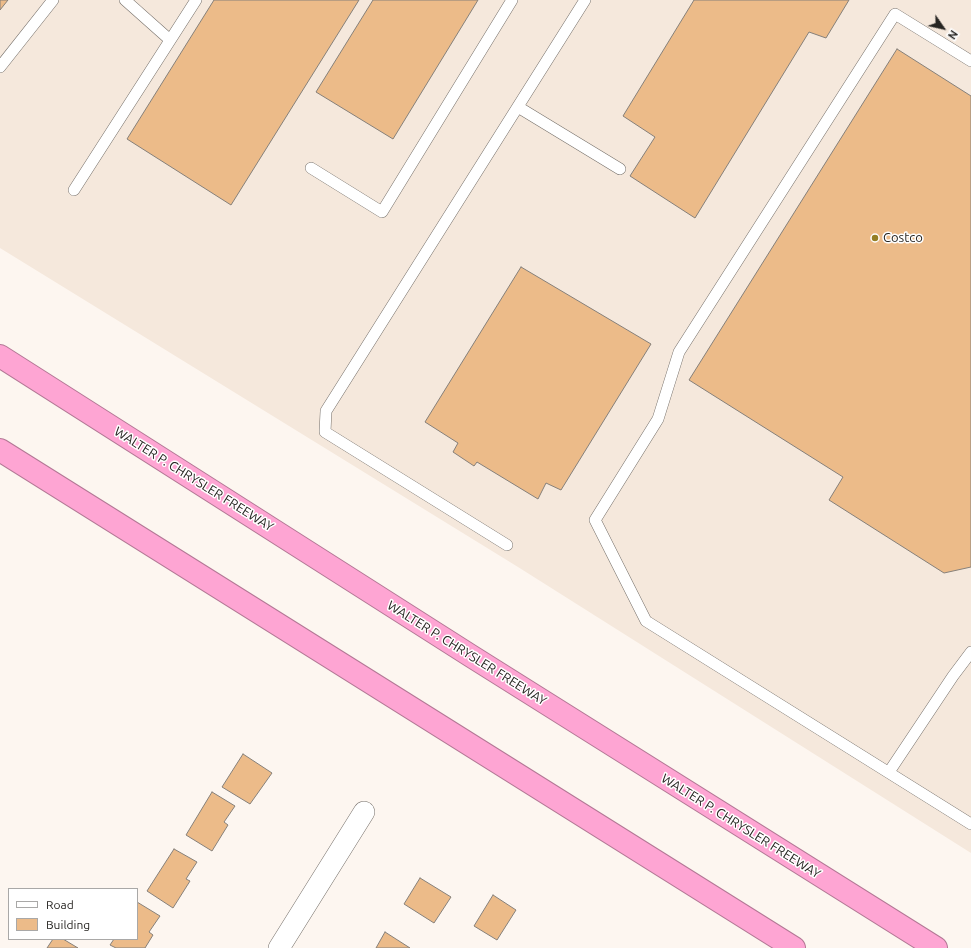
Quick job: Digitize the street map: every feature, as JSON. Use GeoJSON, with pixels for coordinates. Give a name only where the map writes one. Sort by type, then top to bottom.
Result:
{"type":"FeatureCollection","features":[{"type":"Feature","properties":{"kind":"highway","name":"WALTER P. CHRYSLER FREEWAY"},"geometry":{"type":"LineString","coordinates":[[0,356],[464,651],[936,948]]}},
{"type":"Feature","properties":{"kind":"highway"},"geometry":{"type":"LineString","coordinates":[[0,450],[794,948]]}},
{"type":"Feature","properties":{"kind":"street"},"geometry":{"type":"LineString","coordinates":[[279,948],[364,812]]}},
{"type":"Feature","properties":{"kind":"lane"},"geometry":{"type":"LineString","coordinates":[[0,66],[53,0]]}},
{"type":"Feature","properties":{"kind":"lane"},"geometry":{"type":"LineString","coordinates":[[125,0],[170,40]]}},
{"type":"Feature","properties":{"kind":"lane"},"geometry":{"type":"LineString","coordinates":[[74,190],[196,0]]}},
{"type":"Feature","properties":{"kind":"lane"},"geometry":{"type":"LineString","coordinates":[[311,168],[382,212],[512,0]]}},
{"type":"Feature","properties":{"kind":"lane"},"geometry":{"type":"LineString","coordinates":[[507,545],[325,432],[326,411],[585,0]]}},
{"type":"Feature","properties":{"kind":"lane"},"geometry":{"type":"LineString","coordinates":[[971,61],[895,14],[679,352],[658,419],[595,520],[646,620],[971,824]]}},
{"type":"Feature","properties":{"kind":"lane"},"geometry":{"type":"LineString","coordinates":[[518,107],[620,169]]}},
{"type":"Feature","properties":{"kind":"lane"},"geometry":{"type":"LineString","coordinates":[[889,772],[953,676],[971,652]]}},
{"type":"Feature","properties":{"kind":"shaded area"},"geometry":{"type":"Polygon","coordinates":[[[0,0],[971,0],[971,853],[518,567],[0,248],[0,0]]]}},
{"type":"Feature","properties":{"kind":"building"},"geometry":{"type":"Polygon","coordinates":[[[0,0],[8,0],[0,10],[0,0]]]}},
{"type":"Feature","properties":{"kind":"building"},"geometry":{"type":"Polygon","coordinates":[[[214,0],[359,0],[231,205],[127,139],[214,0]]]}},
{"type":"Feature","properties":{"kind":"building"},"geometry":{"type":"Polygon","coordinates":[[[373,0],[478,0],[393,139],[316,92],[373,0]]]}},
{"type":"Feature","properties":{"kind":"building"},"geometry":{"type":"Polygon","coordinates":[[[694,0],[849,0],[826,38],[809,32],[695,218],[630,176],[655,137],[623,116],[694,0]]]}},
{"type":"Feature","properties":{"kind":"building","name":"Costco"},"geometry":{"type":"Polygon","coordinates":[[[897,49],[971,96],[971,567],[944,573],[829,500],[843,477],[689,380],[897,49]]]}},
{"type":"Feature","properties":{"kind":"building"},"geometry":{"type":"Polygon","coordinates":[[[521,267],[651,344],[561,490],[546,483],[538,499],[477,462],[474,466],[453,452],[458,443],[425,422],[521,267]]]}},
{"type":"Feature","properties":{"kind":"building"},"geometry":{"type":"Polygon","coordinates":[[[243,754],[272,773],[250,804],[222,787],[243,754]]]}},
{"type":"Feature","properties":{"kind":"building"},"geometry":{"type":"Polygon","coordinates":[[[212,792],[235,806],[224,822],[228,825],[212,851],[186,835],[212,792]]]}},
{"type":"Feature","properties":{"kind":"building"},"geometry":{"type":"Polygon","coordinates":[[[174,849],[197,862],[186,879],[190,881],[173,908],[147,891],[174,849]]]}},
{"type":"Feature","properties":{"kind":"building"},"geometry":{"type":"Polygon","coordinates":[[[420,878],[451,897],[434,923],[404,904],[420,878]]]}},
{"type":"Feature","properties":{"kind":"building"},"geometry":{"type":"Polygon","coordinates":[[[493,895],[516,910],[497,940],[474,926],[493,895]]]}},
{"type":"Feature","properties":{"kind":"building"},"geometry":{"type":"Polygon","coordinates":[[[138,903],[160,916],[149,932],[153,935],[145,948],[116,948],[110,945],[113,940],[138,940],[138,903]]]}},
{"type":"Feature","properties":{"kind":"building"},"geometry":{"type":"Polygon","coordinates":[[[385,932],[410,948],[376,948],[385,932]]]}},
{"type":"Feature","properties":{"kind":"building"},"geometry":{"type":"Polygon","coordinates":[[[52,940],[65,940],[78,948],[47,948],[52,940]]]}},
{"type":"Feature","properties":{"kind":"place","name":"Costco"},"geometry":{"type":"Point","coordinates":[875,238]}}]}
